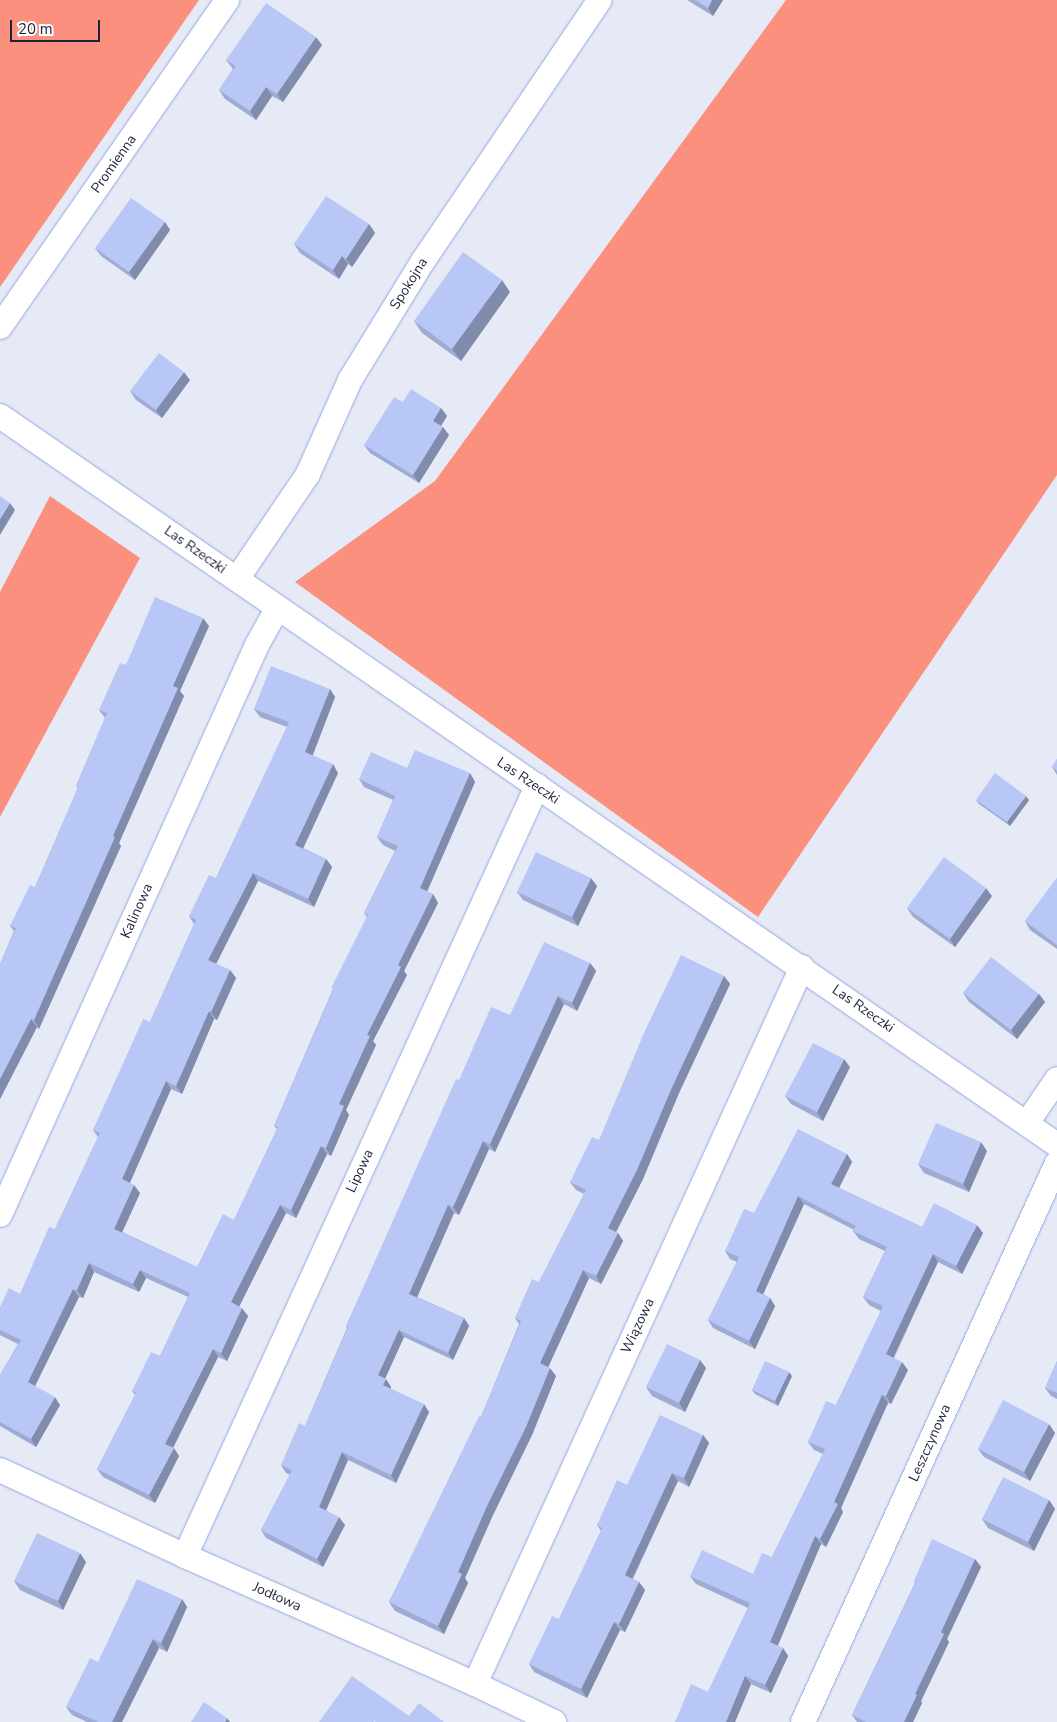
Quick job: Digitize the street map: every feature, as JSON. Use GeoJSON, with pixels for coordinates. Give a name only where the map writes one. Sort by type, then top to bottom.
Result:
{"type":"FeatureCollection","features":[{"type":"Feature","properties":{"kind":"street","name":"Promienna"},"geometry":{"type":"LineString","coordinates":[[0,328],[227,0]]}},
{"type":"Feature","properties":{"kind":"street","name":"Spokojna"},"geometry":{"type":"LineString","coordinates":[[237,579],[308,474],[350,380],[423,261],[600,0]]}},
{"type":"Feature","properties":{"kind":"street","name":"Las Rzeczki"},"geometry":{"type":"LineString","coordinates":[[0,416],[237,579],[277,609],[802,967],[1057,1145]]}},
{"type":"Feature","properties":{"kind":"street","name":"Kalinowa"},"geometry":{"type":"LineString","coordinates":[[0,1215],[258,645],[277,609]]}},
{"type":"Feature","properties":{"kind":"street","name":"Lipowa"},"geometry":{"type":"LineString","coordinates":[[185,1556],[536,786]]}},
{"type":"Feature","properties":{"kind":"street","name":"Wiązowa"},"geometry":{"type":"LineString","coordinates":[[475,1684],[802,967]]}},
{"type":"Feature","properties":{"kind":"street"},"geometry":{"type":"LineString","coordinates":[[1027,1123],[1057,1079]]}},
{"type":"Feature","properties":{"kind":"street","name":"Leszczynowa"},"geometry":{"type":"LineString","coordinates":[[803,1722],[1057,1163]]}},
{"type":"Feature","properties":{"kind":"street","name":"Jodłowa"},"geometry":{"type":"LineString","coordinates":[[0,1470],[185,1556],[475,1684],[554,1722]]}},
{"type":"Feature","properties":{"kind":"shaded area"},"geometry":{"type":"Polygon","coordinates":[[[0,0],[199,0],[0,287],[0,0]]]}},
{"type":"Feature","properties":{"kind":"shaded area"},"geometry":{"type":"Polygon","coordinates":[[[786,0],[1057,0],[1057,475],[758,917],[295,582],[435,481],[786,0]]]}},
{"type":"Feature","properties":{"kind":"shaded area"},"geometry":{"type":"Polygon","coordinates":[[[50,496],[140,558],[0,817],[0,592],[50,496]]]}},
{"type":"Feature","properties":{"kind":"building"},"geometry":{"type":"Polygon","coordinates":[[[695,0],[712,0],[708,8],[695,0]]]}},
{"type":"Feature","properties":{"kind":"building"},"geometry":{"type":"Polygon","coordinates":[[[266,3],[316,37],[277,94],[266,87],[250,111],[219,90],[236,66],[226,60],[266,3]]]}},
{"type":"Feature","properties":{"kind":"building"},"geometry":{"type":"Polygon","coordinates":[[[326,196],[369,224],[346,259],[342,256],[333,270],[294,244],[326,196]]]}},
{"type":"Feature","properties":{"kind":"building"},"geometry":{"type":"Polygon","coordinates":[[[131,198],[165,222],[129,272],[95,248],[131,198]]]}},
{"type":"Feature","properties":{"kind":"building"},"geometry":{"type":"Polygon","coordinates":[[[463,252],[502,280],[452,349],[414,321],[463,252]]]}},
{"type":"Feature","properties":{"kind":"building"},"geometry":{"type":"Polygon","coordinates":[[[159,353],[184,372],[156,410],[130,391],[159,353]]]}},
{"type":"Feature","properties":{"kind":"building"},"geometry":{"type":"Polygon","coordinates":[[[411,389],[441,408],[433,421],[443,427],[413,475],[364,445],[394,397],[403,402],[411,389]]]}},
{"type":"Feature","properties":{"kind":"building"},"geometry":{"type":"Polygon","coordinates":[[[0,496],[10,503],[0,519],[0,496]]]}},
{"type":"Feature","properties":{"kind":"building"},"geometry":{"type":"Polygon","coordinates":[[[155,597],[203,618],[173,686],[178,688],[113,836],[115,837],[34,1020],[31,1019],[0,1079],[0,964],[16,928],[10,926],[30,885],[35,887],[107,713],[99,710],[120,663],[126,665],[155,597]]]}},
{"type":"Feature","properties":{"kind":"building"},"geometry":{"type":"Polygon","coordinates":[[[271,666],[330,689],[305,752],[333,764],[295,845],[326,859],[308,899],[253,873],[208,960],[230,970],[211,1012],[209,1011],[176,1086],[166,1081],[122,1179],[134,1185],[114,1229],[197,1267],[223,1214],[234,1220],[278,1127],[274,1126],[334,988],[332,987],[368,915],[364,913],[398,846],[377,837],[395,796],[359,779],[371,752],[407,768],[415,750],[470,773],[420,888],[433,894],[398,965],[401,967],[367,1035],[370,1036],[339,1104],[344,1106],[326,1148],[321,1146],[291,1210],[280,1205],[231,1302],[242,1308],[221,1353],[213,1349],[165,1444],[174,1448],[149,1495],[97,1469],[136,1393],[132,1391],[151,1352],[160,1356],[190,1293],[140,1270],[133,1284],[89,1263],[77,1290],[73,1289],[28,1382],[55,1397],[31,1439],[0,1422],[0,1375],[21,1340],[0,1330],[0,1307],[9,1288],[20,1294],[49,1227],[55,1229],[100,1133],[93,1130],[143,1019],[150,1022],[196,920],[189,916],[209,875],[216,878],[289,722],[254,709],[271,666]]]}},
{"type":"Feature","properties":{"kind":"building"},"geometry":{"type":"Polygon","coordinates":[[[1057,759],[1057,771],[1052,767],[1057,759]]]}},
{"type":"Feature","properties":{"kind":"building"},"geometry":{"type":"Polygon","coordinates":[[[995,773],[1026,796],[1007,822],[976,800],[995,773]]]}},
{"type":"Feature","properties":{"kind":"building"},"geometry":{"type":"Polygon","coordinates":[[[536,852],[591,878],[572,917],[517,892],[536,852]]]}},
{"type":"Feature","properties":{"kind":"building"},"geometry":{"type":"Polygon","coordinates":[[[944,857],[986,888],[950,939],[907,908],[944,857]]]}},
{"type":"Feature","properties":{"kind":"building"},"geometry":{"type":"Polygon","coordinates":[[[1057,878],[1057,945],[1025,921],[1057,878]]]}},
{"type":"Feature","properties":{"kind":"building"},"geometry":{"type":"Polygon","coordinates":[[[544,942],[590,963],[572,1003],[558,996],[490,1144],[483,1141],[453,1207],[448,1205],[409,1294],[464,1318],[448,1353],[399,1330],[378,1375],[386,1379],[383,1385],[424,1404],[391,1475],[342,1452],[319,1507],[339,1517],[317,1559],[261,1530],[292,1470],[281,1465],[299,1423],[305,1426],[348,1327],[346,1326],[456,1079],[459,1080],[491,1007],[510,1015],[544,942]]]}},
{"type":"Feature","properties":{"kind":"building"},"geometry":{"type":"Polygon","coordinates":[[[681,955],[724,976],[673,1085],[637,1170],[608,1228],[618,1233],[596,1276],[583,1270],[540,1363],[550,1368],[526,1427],[487,1506],[458,1572],[462,1574],[438,1626],[389,1602],[479,1416],[481,1417],[521,1321],[515,1318],[532,1279],[539,1282],[586,1190],[570,1182],[592,1137],[599,1140],[644,1033],[681,955]]]}},
{"type":"Feature","properties":{"kind":"building"},"geometry":{"type":"Polygon","coordinates":[[[991,957],[1039,994],[1011,1030],[963,993],[991,957]]]}},
{"type":"Feature","properties":{"kind":"building"},"geometry":{"type":"Polygon","coordinates":[[[813,1043],[844,1059],[817,1112],[785,1096],[813,1043]]]}},
{"type":"Feature","properties":{"kind":"building"},"geometry":{"type":"Polygon","coordinates":[[[936,1123],[981,1142],[963,1184],[918,1164],[936,1123]]]}},
{"type":"Feature","properties":{"kind":"building"},"geometry":{"type":"Polygon","coordinates":[[[798,1129],[847,1154],[831,1184],[922,1227],[934,1203],[977,1225],[956,1266],[933,1254],[886,1354],[902,1362],[886,1396],[882,1395],[834,1502],[838,1504],[820,1539],[815,1536],[770,1642],[783,1648],[765,1685],[745,1676],[726,1722],[675,1722],[691,1684],[708,1692],[750,1603],[690,1576],[702,1550],[753,1574],[762,1553],[772,1557],[825,1449],[808,1442],[826,1401],[836,1405],[883,1306],[863,1297],[887,1247],[853,1231],[856,1226],[798,1196],[756,1291],[770,1298],[749,1341],[708,1320],[739,1257],[725,1251],[744,1209],[754,1213],[798,1129]]]}},
{"type":"Feature","properties":{"kind":"building"},"geometry":{"type":"Polygon","coordinates":[[[667,1344],[700,1360],[679,1403],[646,1387],[667,1344]]]}},
{"type":"Feature","properties":{"kind":"building"},"geometry":{"type":"Polygon","coordinates":[[[765,1361],[789,1372],[775,1401],[752,1390],[765,1361]]]}},
{"type":"Feature","properties":{"kind":"building"},"geometry":{"type":"Polygon","coordinates":[[[1057,1361],[1057,1393],[1045,1388],[1057,1361]]]}},
{"type":"Feature","properties":{"kind":"building"},"geometry":{"type":"Polygon","coordinates":[[[1003,1400],[1049,1424],[1024,1472],[978,1449],[1003,1400]]]}},
{"type":"Feature","properties":{"kind":"building"},"geometry":{"type":"Polygon","coordinates":[[[660,1415],[703,1435],[684,1478],[672,1473],[625,1575],[639,1582],[619,1624],[614,1622],[581,1689],[529,1664],[552,1616],[559,1619],[602,1528],[597,1525],[617,1480],[627,1485],[660,1415]]]}},
{"type":"Feature","properties":{"kind":"building"},"geometry":{"type":"Polygon","coordinates":[[[1003,1477],[1049,1500],[1028,1542],[982,1519],[1003,1477]]]}},
{"type":"Feature","properties":{"kind":"building"},"geometry":{"type":"Polygon","coordinates":[[[37,1533],[80,1553],[58,1601],[14,1581],[37,1533]]]}},
{"type":"Feature","properties":{"kind":"building"},"geometry":{"type":"Polygon","coordinates":[[[932,1539],[975,1559],[941,1632],[944,1634],[915,1694],[917,1695],[904,1722],[866,1722],[852,1715],[916,1582],[914,1581],[932,1539]]]}},
{"type":"Feature","properties":{"kind":"building"},"geometry":{"type":"Polygon","coordinates":[[[137,1579],[182,1599],[161,1643],[153,1639],[112,1722],[98,1722],[66,1707],[90,1658],[98,1662],[137,1579]]]}},
{"type":"Feature","properties":{"kind":"building"},"geometry":{"type":"Polygon","coordinates":[[[352,1676],[409,1716],[419,1703],[444,1722],[319,1722],[352,1676]]]}},
{"type":"Feature","properties":{"kind":"building"},"geometry":{"type":"Polygon","coordinates":[[[204,1702],[227,1718],[225,1722],[191,1722],[204,1702]]]}}]}
